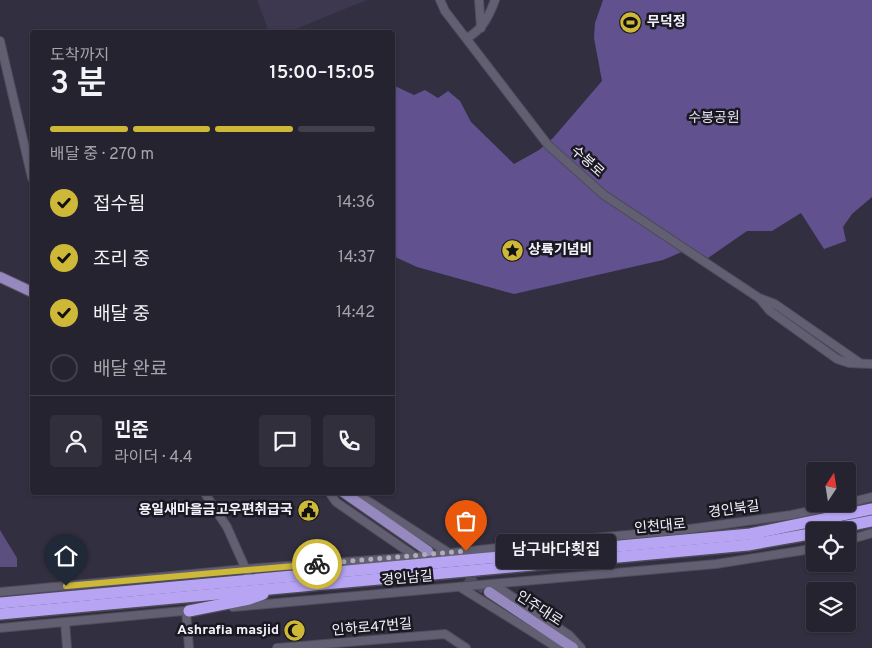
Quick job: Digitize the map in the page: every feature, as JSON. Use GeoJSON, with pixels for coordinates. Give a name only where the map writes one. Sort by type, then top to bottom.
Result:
{"type":"FeatureCollection","features":[{"type":"Feature","properties":{"kind":"highway","name":"인천대로"},"geometry":{"type":"LineString","coordinates":[[0,603],[750,534],[872,509]]}},
{"type":"Feature","properties":{"kind":"highway"},"geometry":{"type":"LineString","coordinates":[[856,524],[872,521]]}},
{"type":"Feature","properties":{"kind":"highway","name":"인천대로"},"geometry":{"type":"LineString","coordinates":[[0,614],[748,545],[806,534]]}},
{"type":"Feature","properties":{"kind":"highway"},"geometry":{"type":"LineString","coordinates":[[188,611],[249,599],[274,589]]}},
{"type":"Feature","properties":{"kind":"main road"},"geometry":{"type":"LineString","coordinates":[[0,278],[30,291]]}},
{"type":"Feature","properties":{"kind":"main road"},"geometry":{"type":"LineString","coordinates":[[347,495],[428,551]]}},
{"type":"Feature","properties":{"kind":"main road","name":"인주대로"},"geometry":{"type":"LineString","coordinates":[[491,588],[573,648]]}},
{"type":"Feature","properties":{"kind":"street","name":"수봉로"},"geometry":{"type":"LineString","coordinates":[[440,0],[445,11],[468,38],[548,144],[604,195],[759,298],[770,310],[837,359],[849,363],[872,364]]}},
{"type":"Feature","properties":{"kind":"street"},"geometry":{"type":"LineString","coordinates":[[479,0],[481,28]]}},
{"type":"Feature","properties":{"kind":"street"},"geometry":{"type":"LineString","coordinates":[[468,38],[481,28],[494,0]]}},
{"type":"Feature","properties":{"kind":"street"},"geometry":{"type":"LineString","coordinates":[[0,41],[30,169]]}},
{"type":"Feature","properties":{"kind":"street"},"geometry":{"type":"LineString","coordinates":[[206,495],[227,527],[246,571]]}},
{"type":"Feature","properties":{"kind":"street"},"geometry":{"type":"LineString","coordinates":[[331,495],[336,502],[416,556]]}},
{"type":"Feature","properties":{"kind":"street"},"geometry":{"type":"LineString","coordinates":[[359,495],[449,553]]}},
{"type":"Feature","properties":{"kind":"street"},"geometry":{"type":"LineString","coordinates":[[856,501],[872,497]]}},
{"type":"Feature","properties":{"kind":"street","name":"경인북길"},"geometry":{"type":"LineString","coordinates":[[0,592],[416,556],[682,530],[806,512]]}},
{"type":"Feature","properties":{"kind":"street"},"geometry":{"type":"LineString","coordinates":[[856,538],[872,533]]}},
{"type":"Feature","properties":{"kind":"street","name":"경인남길"},"geometry":{"type":"LineString","coordinates":[[0,628],[460,586],[491,588],[716,564],[806,549]]}},
{"type":"Feature","properties":{"kind":"street"},"geometry":{"type":"LineString","coordinates":[[460,586],[558,648]]}},
{"type":"Feature","properties":{"kind":"street"},"geometry":{"type":"LineString","coordinates":[[491,588],[569,635],[581,648]]}},
{"type":"Feature","properties":{"kind":"street"},"geometry":{"type":"LineString","coordinates":[[188,611],[189,648]]}},
{"type":"Feature","properties":{"kind":"street"},"geometry":{"type":"LineString","coordinates":[[65,622],[66,648]]}},
{"type":"Feature","properties":{"kind":"street","name":"인하로47번길"},"geometry":{"type":"LineString","coordinates":[[277,648],[445,634],[466,648]]}},
{"type":"Feature","properties":{"kind":"shaded area"},"geometry":{"type":"Polygon","coordinates":[[[257,0],[367,0],[293,30],[268,30],[257,0]]]}},
{"type":"Feature","properties":{"kind":"shaded area"},"geometry":{"type":"Polygon","coordinates":[[[0,530],[17,558],[17,567],[0,567],[0,530]]]}},
{"type":"Feature","properties":{"kind":"green space","name":"수봉공원"},"geometry":{"type":"Polygon","coordinates":[[[603,0],[872,0],[872,197],[852,214],[843,227],[846,241],[824,249],[801,213],[772,231],[747,231],[708,258],[691,248],[663,260],[514,294],[417,267],[395,257],[395,85],[414,95],[425,90],[438,98],[448,91],[460,101],[471,122],[514,164],[539,150],[553,138],[602,81],[594,38],[595,23],[603,0]]]}},
{"type":"Feature","properties":{"kind":"tunnel"},"geometry":{"type":"LineString","coordinates":[[454,569],[484,589]]}},
{"type":"Feature","properties":{"kind":"way so far"},"geometry":{"type":"LineString","coordinates":[[317,564],[466,551]]}},
{"type":"Feature","properties":{"kind":"place","name":"무덕정"},"geometry":{"type":"Point","coordinates":[631,22]}},
{"type":"Feature","properties":{"kind":"place","name":"상륙기념비"},"geometry":{"type":"Point","coordinates":[512,250]}},
{"type":"Feature","properties":{"kind":"place","name":"용일새마을금고우편취급국"},"geometry":{"type":"Point","coordinates":[309,510]}},
{"type":"Feature","properties":{"kind":"place","name":"남구바다횟집"},"geometry":{"type":"Point","coordinates":[466,551]}},
{"type":"Feature","properties":{"kind":"place","name":"Ashrafia masjid"},"geometry":{"type":"Point","coordinates":[295,630]}},
{"type":"Feature","properties":{"kind":"route"},"geometry":{"type":"LineString","coordinates":[[66,586],[317,564]]}}]}
